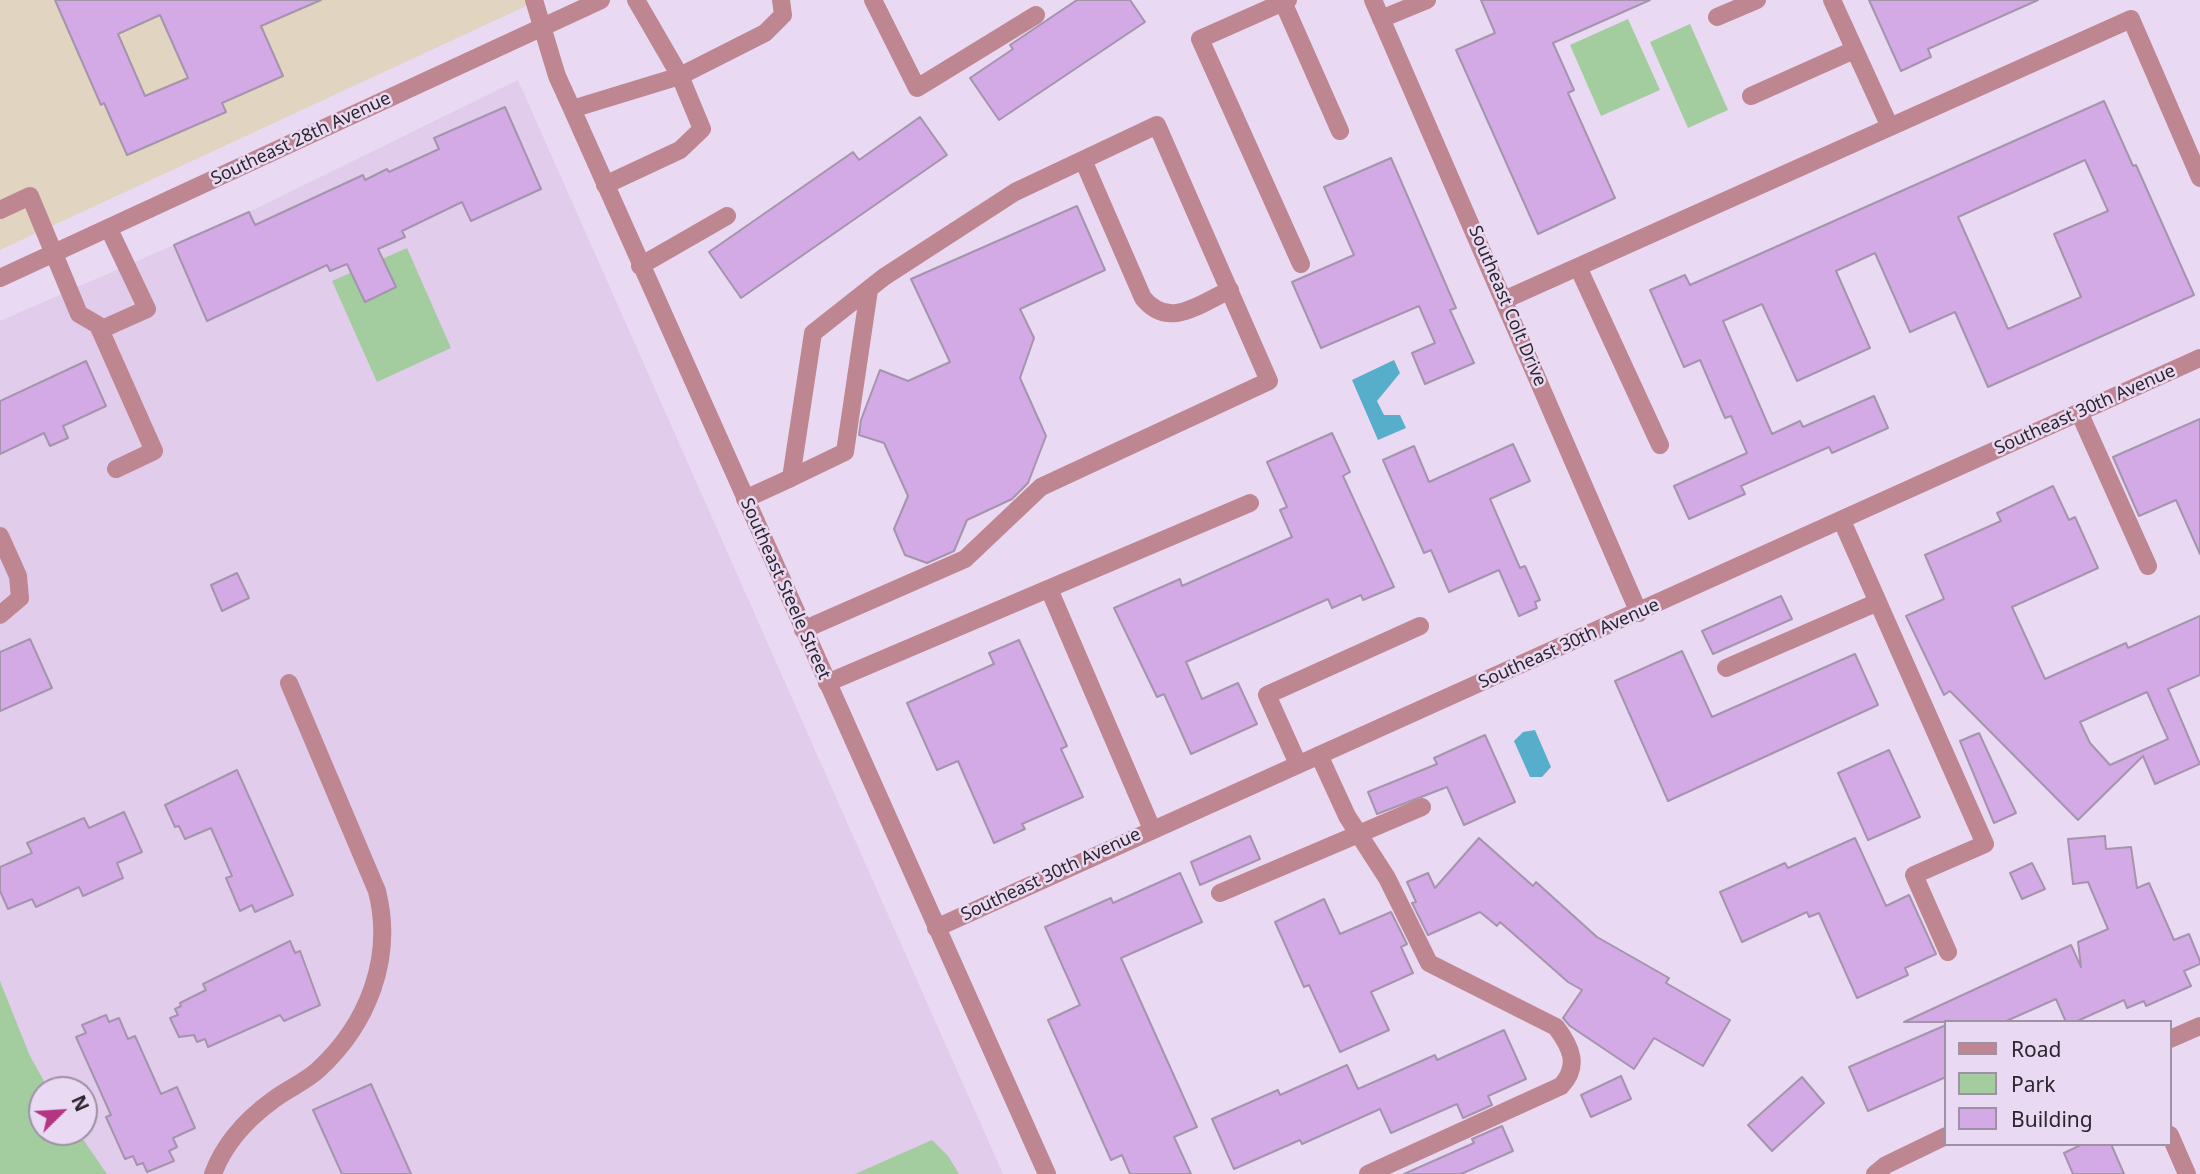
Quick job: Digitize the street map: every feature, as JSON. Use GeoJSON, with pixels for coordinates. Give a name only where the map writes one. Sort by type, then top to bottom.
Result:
{"type":"FeatureCollection","features":[{"type":"Feature","properties":{"kind":"street","name":"Southeast Steele Street"},"geometry":{"type":"LineString","coordinates":[[534,0],[557,76],[640,266],[1047,1174]]}},
{"type":"Feature","properties":{"kind":"street","name":"Southeast 28th Avenue"},"geometry":{"type":"LineString","coordinates":[[0,278],[601,0]]}},
{"type":"Feature","properties":{"kind":"street"},"geometry":{"type":"LineString","coordinates":[[605,184],[680,150],[702,129],[680,76],[636,0]]}},
{"type":"Feature","properties":{"kind":"street"},"geometry":{"type":"LineString","coordinates":[[572,109],[680,76],[765,33],[783,16],[781,0]]}},
{"type":"Feature","properties":{"kind":"street"},"geometry":{"type":"LineString","coordinates":[[873,0],[917,88],[1037,15]]}},
{"type":"Feature","properties":{"kind":"street","name":"Southeast Colt Drive"},"geometry":{"type":"LineString","coordinates":[[1373,0],[1639,613]]}},
{"type":"Feature","properties":{"kind":"street"},"geometry":{"type":"LineString","coordinates":[[1381,19],[1427,0]]}},
{"type":"Feature","properties":{"kind":"street"},"geometry":{"type":"LineString","coordinates":[[1717,18],[1757,0]]}},
{"type":"Feature","properties":{"kind":"street"},"geometry":{"type":"LineString","coordinates":[[1832,0],[1890,127]]}},
{"type":"Feature","properties":{"kind":"street"},"geometry":{"type":"LineString","coordinates":[[1301,264],[1200,39],[1286,1],[1340,131]]}},
{"type":"Feature","properties":{"kind":"street"},"geometry":{"type":"LineString","coordinates":[[1504,300],[2131,19],[2200,178]]}},
{"type":"Feature","properties":{"kind":"street"},"geometry":{"type":"LineString","coordinates":[[1751,96],[1854,50]]}},
{"type":"Feature","properties":{"kind":"street"},"geometry":{"type":"LineString","coordinates":[[791,478],[813,332],[869,290],[1014,192],[1157,125],[1269,381],[1041,487],[965,559],[803,630]]}},
{"type":"Feature","properties":{"kind":"street"},"geometry":{"type":"LineString","coordinates":[[1083,160],[1143,298],[1152,309],[1163,315],[1174,315],[1230,290]]}},
{"type":"Feature","properties":{"kind":"street"},"geometry":{"type":"LineString","coordinates":[[0,209],[30,195],[79,314],[98,325],[154,451],[116,469]]}},
{"type":"Feature","properties":{"kind":"street"},"geometry":{"type":"LineString","coordinates":[[640,266],[727,216]]}},
{"type":"Feature","properties":{"kind":"street"},"geometry":{"type":"LineString","coordinates":[[100,330],[147,309],[108,229]]}},
{"type":"Feature","properties":{"kind":"street"},"geometry":{"type":"LineString","coordinates":[[1578,267],[1660,445]]}},
{"type":"Feature","properties":{"kind":"street"},"geometry":{"type":"LineString","coordinates":[[745,499],[845,452],[869,290]]}},
{"type":"Feature","properties":{"kind":"street","name":"Southeast 30th Avenue"},"geometry":{"type":"LineString","coordinates":[[936,928],[2200,358]]}},
{"type":"Feature","properties":{"kind":"street"},"geometry":{"type":"LineString","coordinates":[[2079,412],[2148,566]]}},
{"type":"Feature","properties":{"kind":"street"},"geometry":{"type":"LineString","coordinates":[[827,683],[1250,503]]}},
{"type":"Feature","properties":{"kind":"street"},"geometry":{"type":"LineString","coordinates":[[1842,521],[1985,844],[1914,876],[1948,952]]}},
{"type":"Feature","properties":{"kind":"street"},"geometry":{"type":"LineString","coordinates":[[0,536],[18,576],[20,598],[0,615]]}},
{"type":"Feature","properties":{"kind":"street"},"geometry":{"type":"LineString","coordinates":[[1049,589],[1152,829]]}},
{"type":"Feature","properties":{"kind":"street"},"geometry":{"type":"LineString","coordinates":[[1726,668],[1878,602]]}},
{"type":"Feature","properties":{"kind":"street"},"geometry":{"type":"LineString","coordinates":[[1298,764],[1267,695],[1420,626]]}},
{"type":"Feature","properties":{"kind":"street"},"geometry":{"type":"LineString","coordinates":[[213,1174],[219,1156],[242,1127],[271,1101],[317,1072],[352,1033],[373,990],[380,965],[383,913],[377,891],[289,683]]}},
{"type":"Feature","properties":{"kind":"street"},"geometry":{"type":"LineString","coordinates":[[1319,755],[1347,816],[1387,878],[1429,963],[1556,1027],[1569,1044],[1573,1063],[1570,1077],[1561,1086],[1368,1174]]}},
{"type":"Feature","properties":{"kind":"street"},"geometry":{"type":"LineString","coordinates":[[1220,893],[1422,807]]}},
{"type":"Feature","properties":{"kind":"street"},"geometry":{"type":"LineString","coordinates":[[2172,1038],[2200,1026]]}},
{"type":"Feature","properties":{"kind":"street"},"geometry":{"type":"LineString","coordinates":[[1875,1174],[1886,1164],[1944,1137]]}},
{"type":"Feature","properties":{"kind":"street"},"geometry":{"type":"LineString","coordinates":[[2172,1139],[2188,1174]]}},
{"type":"Feature","properties":{"kind":"shaded area"},"geometry":{"type":"Polygon","coordinates":[[[0,0],[537,0],[537,1],[0,250],[0,0]]]}},
{"type":"Feature","properties":{"kind":"shaded area"},"geometry":{"type":"Polygon","coordinates":[[[518,80],[1003,1174],[0,1174],[0,321],[249,212],[518,80]]]}},
{"type":"Feature","properties":{"kind":"green space"},"geometry":{"type":"Polygon","coordinates":[[[1628,19],[1660,90],[1601,116],[1570,45],[1628,19]]]}},
{"type":"Feature","properties":{"kind":"green space"},"geometry":{"type":"Polygon","coordinates":[[[1690,24],[1728,110],[1688,128],[1650,42],[1690,24]]]}},
{"type":"Feature","properties":{"kind":"green space"},"geometry":{"type":"Polygon","coordinates":[[[407,248],[451,348],[377,382],[332,281],[407,248]]]}},
{"type":"Feature","properties":{"kind":"green space"},"geometry":{"type":"Polygon","coordinates":[[[0,981],[30,1056],[41,1076],[28,1076],[28,1146],[88,1146],[107,1174],[0,1174],[0,981]]]}},
{"type":"Feature","properties":{"kind":"green space"},"geometry":{"type":"Polygon","coordinates":[[[932,1140],[948,1156],[959,1174],[855,1174],[932,1140]]]}},
{"type":"Feature","properties":{"kind":"water"},"geometry":{"type":"Polygon","coordinates":[[[1394,360],[1400,373],[1377,401],[1384,415],[1400,415],[1406,428],[1378,440],[1352,380],[1394,360]]]}},
{"type":"Feature","properties":{"kind":"water"},"geometry":{"type":"Polygon","coordinates":[[[1535,730],[1551,767],[1542,777],[1530,777],[1514,741],[1523,732],[1535,730]]]}},
{"type":"Feature","properties":{"kind":"building"},"geometry":{"type":"Polygon","coordinates":[[[55,0],[321,0],[261,26],[283,76],[222,103],[226,112],[127,155],[104,103],[101,105],[55,0]],[[160,15],[118,34],[145,96],[188,78],[160,15]]]}},
{"type":"Feature","properties":{"kind":"building"},"geometry":{"type":"Polygon","coordinates":[[[1077,0],[1130,0],[1145,22],[999,120],[970,78],[1013,49],[1010,45],[1077,0]]]}},
{"type":"Feature","properties":{"kind":"building"},"geometry":{"type":"Polygon","coordinates":[[[1481,0],[1650,0],[1553,43],[1574,90],[1568,93],[1615,198],[1538,234],[1456,50],[1495,33],[1481,0]]]}},
{"type":"Feature","properties":{"kind":"building"},"geometry":{"type":"Polygon","coordinates":[[[1869,0],[2038,0],[1928,49],[1931,57],[1901,71],[1869,0]]]}},
{"type":"Feature","properties":{"kind":"building"},"geometry":{"type":"Polygon","coordinates":[[[2104,101],[2194,295],[1988,387],[1955,312],[1910,332],[1875,253],[1836,271],[1870,348],[1797,381],[1762,304],[1723,321],[1772,434],[1800,421],[1803,427],[1874,396],[1888,428],[1832,453],[1829,447],[1741,486],[1745,494],[1689,519],[1674,486],[1747,453],[1731,416],[1725,418],[1700,360],[1684,367],[1650,290],[1685,275],[1690,285],[2104,101]],[[2085,160],[1958,217],[2008,329],[2081,297],[2054,234],[2108,211],[2085,160]]]}},
{"type":"Feature","properties":{"kind":"building"},"geometry":{"type":"Polygon","coordinates":[[[505,107],[541,189],[471,221],[462,202],[402,231],[405,237],[378,249],[396,287],[365,302],[347,264],[330,271],[327,265],[207,321],[174,245],[249,212],[255,225],[363,175],[365,180],[387,169],[389,172],[439,149],[434,138],[505,107]]]}},
{"type":"Feature","properties":{"kind":"building"},"geometry":{"type":"Polygon","coordinates":[[[920,117],[947,155],[741,298],[709,252],[853,152],[859,160],[920,117]]]}},
{"type":"Feature","properties":{"kind":"building"},"geometry":{"type":"Polygon","coordinates":[[[1391,158],[1456,308],[1450,310],[1474,363],[1425,384],[1412,353],[1435,343],[1419,306],[1321,348],[1292,282],[1354,255],[1324,187],[1391,158]]]}},
{"type":"Feature","properties":{"kind":"building"},"geometry":{"type":"Polygon","coordinates":[[[1077,206],[1105,270],[1020,309],[1034,338],[1020,378],[1046,436],[1028,483],[1012,499],[967,520],[954,551],[927,563],[905,555],[894,529],[908,496],[884,443],[859,435],[861,420],[880,370],[908,381],[950,362],[911,279],[1077,206]]]}},
{"type":"Feature","properties":{"kind":"building"},"geometry":{"type":"Polygon","coordinates":[[[86,361],[106,406],[63,426],[68,438],[50,446],[44,433],[0,454],[0,401],[86,361]]]}},
{"type":"Feature","properties":{"kind":"building"},"geometry":{"type":"Polygon","coordinates":[[[2200,419],[2200,554],[2176,500],[2139,516],[2113,457],[2200,419]]]}},
{"type":"Feature","properties":{"kind":"building"},"geometry":{"type":"Polygon","coordinates":[[[1332,433],[1350,472],[1343,476],[1394,587],[1363,600],[1361,595],[1332,608],[1328,599],[1186,662],[1202,699],[1238,683],[1257,724],[1191,754],[1164,694],[1157,697],[1114,608],[1180,579],[1182,586],[1292,537],[1280,510],[1287,507],[1267,462],[1332,433]]]}},
{"type":"Feature","properties":{"kind":"building"},"geometry":{"type":"Polygon","coordinates":[[[1513,444],[1530,481],[1490,499],[1520,568],[1525,566],[1540,600],[1535,602],[1537,608],[1519,616],[1499,570],[1449,592],[1431,550],[1424,553],[1383,460],[1414,446],[1429,482],[1513,444]]]}},
{"type":"Feature","properties":{"kind":"building"},"geometry":{"type":"Polygon","coordinates":[[[2053,486],[2069,520],[2075,517],[2098,568],[2012,607],[2045,679],[2126,643],[2128,648],[2200,616],[2200,675],[2168,689],[2200,764],[2155,784],[2143,756],[2078,820],[1950,691],[1944,695],[1906,616],[1944,599],[1925,555],[2001,521],[1997,513],[2053,486]],[[2147,692],[2080,722],[2090,743],[2110,765],[2168,739],[2147,692]]]}},
{"type":"Feature","properties":{"kind":"building"},"geometry":{"type":"Polygon","coordinates":[[[237,573],[249,598],[222,611],[211,585],[237,573]]]}},
{"type":"Feature","properties":{"kind":"building"},"geometry":{"type":"Polygon","coordinates":[[[1781,596],[1792,619],[1713,654],[1702,631],[1781,596]]]}},
{"type":"Feature","properties":{"kind":"building"},"geometry":{"type":"Polygon","coordinates":[[[30,639],[52,688],[0,711],[0,652],[30,639]]]}},
{"type":"Feature","properties":{"kind":"building"},"geometry":{"type":"Polygon","coordinates":[[[1019,640],[1067,746],[1061,749],[1083,797],[1022,824],[1025,829],[994,843],[958,761],[937,770],[907,703],[994,664],[989,653],[1019,640]]]}},
{"type":"Feature","properties":{"kind":"building"},"geometry":{"type":"Polygon","coordinates":[[[1682,651],[1712,717],[1855,654],[1878,705],[1668,801],[1615,681],[1682,651]]]}},
{"type":"Feature","properties":{"kind":"building"},"geometry":{"type":"Polygon","coordinates":[[[1979,733],[2016,813],[1994,823],[1960,741],[1979,733]]]}},
{"type":"Feature","properties":{"kind":"building"},"geometry":{"type":"Polygon","coordinates":[[[1485,735],[1515,802],[1464,825],[1447,787],[1377,814],[1368,792],[1437,764],[1434,758],[1485,735]]]}},
{"type":"Feature","properties":{"kind":"building"},"geometry":{"type":"Polygon","coordinates":[[[1889,750],[1920,817],[1868,840],[1838,773],[1889,750]]]}},
{"type":"Feature","properties":{"kind":"building"},"geometry":{"type":"Polygon","coordinates":[[[237,770],[293,895],[255,912],[252,905],[240,911],[226,878],[232,876],[211,828],[185,839],[179,826],[175,827],[165,805],[237,770]]]}},
{"type":"Feature","properties":{"kind":"building"},"geometry":{"type":"Polygon","coordinates":[[[124,812],[142,852],[117,863],[123,878],[83,896],[79,887],[36,907],[32,899],[8,909],[0,891],[0,867],[32,853],[27,843],[84,818],[89,828],[124,812]]]}},
{"type":"Feature","properties":{"kind":"building"},"geometry":{"type":"Polygon","coordinates":[[[1250,836],[1260,859],[1200,885],[1191,862],[1250,836]]]}},
{"type":"Feature","properties":{"kind":"building"},"geometry":{"type":"Polygon","coordinates":[[[2105,836],[2106,849],[2131,847],[2137,888],[2149,883],[2174,940],[2189,934],[2200,961],[2200,964],[2184,971],[2191,986],[2146,1006],[2144,1001],[2127,1008],[2124,1000],[2079,1020],[2065,1020],[2056,999],[2009,1020],[1904,1022],[2071,945],[2081,967],[2078,942],[2108,929],[2088,882],[2073,884],[2068,839],[2105,836]]]}},
{"type":"Feature","properties":{"kind":"building"},"geometry":{"type":"Polygon","coordinates":[[[1479,838],[1533,886],[1536,882],[1597,937],[1669,978],[1666,983],[1730,1020],[1703,1066],[1654,1038],[1634,1069],[1570,1026],[1563,1018],[1582,990],[1568,982],[1500,922],[1497,926],[1480,912],[1428,935],[1412,903],[1416,902],[1407,882],[1428,873],[1435,888],[1479,838]]]}},
{"type":"Feature","properties":{"kind":"building"},"geometry":{"type":"Polygon","coordinates":[[[1855,838],[1886,906],[1909,895],[1936,954],[1905,968],[1908,975],[1857,998],[1819,913],[1809,917],[1807,912],[1742,942],[1720,892],[1785,863],[1788,868],[1855,838]]]}},
{"type":"Feature","properties":{"kind":"building"},"geometry":{"type":"Polygon","coordinates":[[[2032,863],[2045,889],[2022,899],[2010,873],[2032,863]]]}},
{"type":"Feature","properties":{"kind":"building"},"geometry":{"type":"Polygon","coordinates":[[[1180,873],[1202,922],[1121,958],[1197,1127],[1174,1137],[1191,1174],[1130,1174],[1122,1155],[1111,1160],[1048,1020],[1080,1005],[1045,927],[1111,898],[1113,903],[1180,873]]]}},
{"type":"Feature","properties":{"kind":"building"},"geometry":{"type":"Polygon","coordinates":[[[1324,899],[1340,934],[1391,912],[1407,944],[1401,947],[1413,973],[1371,992],[1389,1030],[1340,1052],[1309,985],[1304,987],[1275,922],[1324,899]]]}},
{"type":"Feature","properties":{"kind":"building"},"geometry":{"type":"Polygon","coordinates":[[[290,941],[295,953],[300,951],[320,1005],[284,1021],[280,1015],[208,1047],[205,1039],[197,1042],[194,1035],[179,1037],[170,1018],[178,1015],[175,1009],[181,1006],[180,1003],[206,990],[203,984],[290,941]]]}},
{"type":"Feature","properties":{"kind":"building"},"geometry":{"type":"Polygon","coordinates":[[[106,1015],[109,1022],[119,1018],[128,1039],[135,1036],[161,1094],[177,1087],[195,1128],[173,1138],[177,1147],[169,1151],[174,1161],[147,1172],[143,1163],[137,1165],[133,1156],[125,1159],[106,1117],[111,1115],[98,1086],[98,1076],[94,1076],[76,1037],[86,1033],[82,1025],[106,1015]]]}},
{"type":"Feature","properties":{"kind":"building"},"geometry":{"type":"Polygon","coordinates":[[[1944,1026],[1944,1078],[1868,1111],[1849,1067],[1944,1026]]]}},
{"type":"Feature","properties":{"kind":"building"},"geometry":{"type":"Polygon","coordinates":[[[1504,1030],[1526,1079],[1488,1096],[1492,1105],[1463,1118],[1457,1104],[1391,1133],[1380,1109],[1302,1144],[1300,1140],[1234,1169],[1212,1119],[1278,1090],[1280,1095],[1347,1065],[1358,1089],[1435,1055],[1437,1060],[1504,1030]]]}},
{"type":"Feature","properties":{"kind":"building"},"geometry":{"type":"Polygon","coordinates":[[[1621,1076],[1631,1099],[1591,1117],[1581,1095],[1621,1076]]]}},
{"type":"Feature","properties":{"kind":"building"},"geometry":{"type":"Polygon","coordinates":[[[1802,1077],[1824,1103],[1772,1151],[1748,1125],[1802,1077]]]}},
{"type":"Feature","properties":{"kind":"building"},"geometry":{"type":"Polygon","coordinates":[[[371,1084],[411,1174],[342,1174],[313,1110],[371,1084]]]}},
{"type":"Feature","properties":{"kind":"building"},"geometry":{"type":"Polygon","coordinates":[[[1502,1126],[1513,1151],[1461,1174],[1404,1174],[1474,1143],[1472,1139],[1502,1126]]]}},
{"type":"Feature","properties":{"kind":"building"},"geometry":{"type":"Polygon","coordinates":[[[2079,1146],[2112,1146],[2124,1174],[2073,1174],[2064,1153],[2079,1146]]]}}]}
